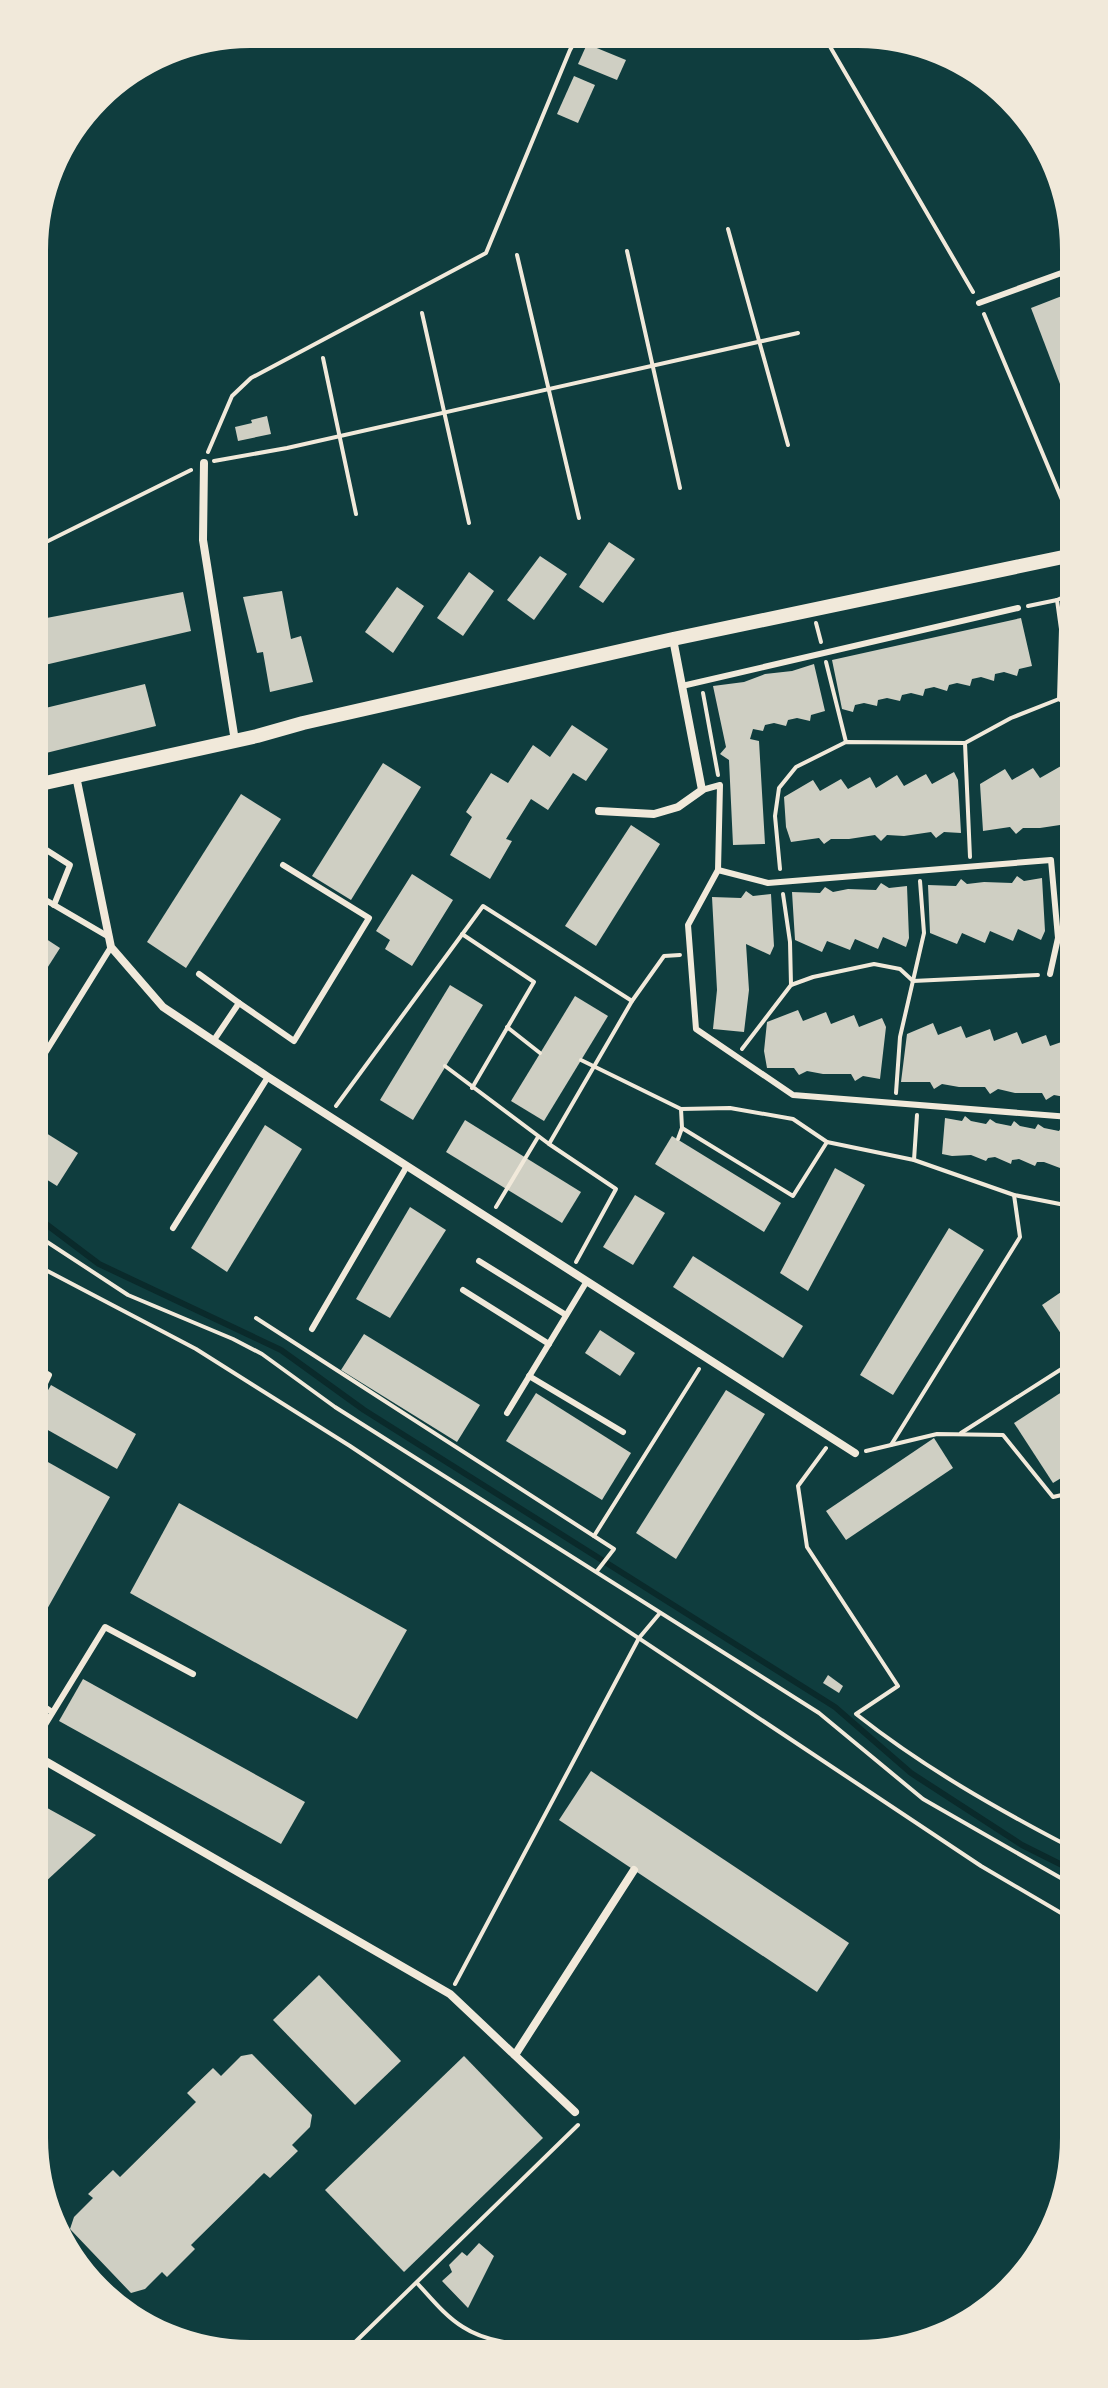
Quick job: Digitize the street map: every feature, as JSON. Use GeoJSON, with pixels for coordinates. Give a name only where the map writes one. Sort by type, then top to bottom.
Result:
{"type":"FeatureCollection","features":[{"type":"Feature","properties":{"kind":"street"},"geometry":{"type":"LineString","coordinates":[[204,463],[203,540],[235,741]]}},
{"type":"Feature","properties":{"kind":"street"},"geometry":{"type":"LineString","coordinates":[[48,782],[673,639],[1060,558]]}},
{"type":"Feature","properties":{"kind":"street"},"geometry":{"type":"LineString","coordinates":[[599,811],[654,814],[678,807],[702,790],[673,639]]}},
{"type":"Feature","properties":{"kind":"street"},"geometry":{"type":"LineString","coordinates":[[76,775],[110,942],[163,1007],[855,1453]]}},
{"type":"Feature","properties":{"kind":"street"},"geometry":{"type":"LineString","coordinates":[[48,1763],[450,1994],[575,2112]]}},
{"type":"Feature","properties":{"kind":"street"},"geometry":{"type":"LineString","coordinates":[[515,2055],[634,1870]]}},
{"type":"Feature","properties":{"kind":"lane"},"geometry":{"type":"LineString","coordinates":[[979,303],[1060,274]]}},
{"type":"Feature","properties":{"kind":"lane"},"geometry":{"type":"LineString","coordinates":[[682,686],[1018,608]]}},
{"type":"Feature","properties":{"kind":"lane"},"geometry":{"type":"LineString","coordinates":[[702,790],[720,785],[718,870],[688,925],[696,1029],[793,1095],[1060,1116]]}},
{"type":"Feature","properties":{"kind":"lane"},"geometry":{"type":"LineString","coordinates":[[48,851],[70,865],[54,905]]}},
{"type":"Feature","properties":{"kind":"lane"},"geometry":{"type":"LineString","coordinates":[[718,870],[768,883],[1051,860],[1058,938],[1050,974]]}},
{"type":"Feature","properties":{"kind":"lane"},"geometry":{"type":"LineString","coordinates":[[199,974],[294,1041],[369,918],[283,865]]}},
{"type":"Feature","properties":{"kind":"lane"},"geometry":{"type":"LineString","coordinates":[[48,901],[110,942],[48,1047]]}},
{"type":"Feature","properties":{"kind":"lane"},"geometry":{"type":"LineString","coordinates":[[214,1040],[239,1003]]}},
{"type":"Feature","properties":{"kind":"lane"},"geometry":{"type":"LineString","coordinates":[[173,1228],[268,1077]]}},
{"type":"Feature","properties":{"kind":"lane"},"geometry":{"type":"LineString","coordinates":[[312,1329],[407,1166]]}},
{"type":"Feature","properties":{"kind":"lane"},"geometry":{"type":"LineString","coordinates":[[479,1261],[566,1315]]}},
{"type":"Feature","properties":{"kind":"lane"},"geometry":{"type":"LineString","coordinates":[[507,1413],[587,1281]]}},
{"type":"Feature","properties":{"kind":"lane"},"geometry":{"type":"LineString","coordinates":[[463,1290],[549,1344]]}},
{"type":"Feature","properties":{"kind":"lane"},"geometry":{"type":"LineString","coordinates":[[529,1376],[623,1432]]}},
{"type":"Feature","properties":{"kind":"lane"},"geometry":{"type":"LineString","coordinates":[[48,1719],[105,1627],[193,1674]]}},
{"type":"Feature","properties":{"kind":"lane"},"geometry":{"type":"LineString","coordinates":[[48,1709],[52,1712]]}},
{"type":"Feature","properties":{"kind":"path"},"geometry":{"type":"LineString","coordinates":[[204,463],[232,396],[251,378],[486,253],[571,48]]}},
{"type":"Feature","properties":{"kind":"path"},"geometry":{"type":"LineString","coordinates":[[831,48],[979,303],[1060,495]]}},
{"type":"Feature","properties":{"kind":"path"},"geometry":{"type":"LineString","coordinates":[[728,229],[788,445]]}},
{"type":"Feature","properties":{"kind":"path"},"geometry":{"type":"LineString","coordinates":[[627,251],[680,488]]}},
{"type":"Feature","properties":{"kind":"path"},"geometry":{"type":"LineString","coordinates":[[517,255],[579,518]]}},
{"type":"Feature","properties":{"kind":"path"},"geometry":{"type":"LineString","coordinates":[[422,313],[469,523]]}},
{"type":"Feature","properties":{"kind":"path"},"geometry":{"type":"LineString","coordinates":[[48,541],[204,463],[287,448],[798,333]]}},
{"type":"Feature","properties":{"kind":"path"},"geometry":{"type":"LineString","coordinates":[[323,358],[356,514]]}},
{"type":"Feature","properties":{"kind":"path"},"geometry":{"type":"LineString","coordinates":[[1018,608],[1060,599]]}},
{"type":"Feature","properties":{"kind":"path"},"geometry":{"type":"LineString","coordinates":[[1057,600],[1060,622]]}},
{"type":"Feature","properties":{"kind":"path"},"geometry":{"type":"LineString","coordinates":[[812,609],[846,742]]}},
{"type":"Feature","properties":{"kind":"path"},"geometry":{"type":"LineString","coordinates":[[791,985],[790,942],[775,816],[779,788],[796,767],[846,742],[965,743],[1011,718],[1059,699],[1060,664]]}},
{"type":"Feature","properties":{"kind":"path"},"geometry":{"type":"LineString","coordinates":[[701,682],[720,785]]}},
{"type":"Feature","properties":{"kind":"path"},"geometry":{"type":"LineString","coordinates":[[965,743],[971,866]]}},
{"type":"Feature","properties":{"kind":"path"},"geometry":{"type":"LineString","coordinates":[[895,1103],[900,1037],[924,933],[919,871]]}},
{"type":"Feature","properties":{"kind":"path"},"geometry":{"type":"LineString","coordinates":[[328,1116],[483,906],[632,1001]]}},
{"type":"Feature","properties":{"kind":"path"},"geometry":{"type":"LineString","coordinates":[[462,934],[534,982],[472,1088]]}},
{"type":"Feature","properties":{"kind":"path"},"geometry":{"type":"LineString","coordinates":[[549,1144],[632,1001],[664,956],[690,954]]}},
{"type":"Feature","properties":{"kind":"path"},"geometry":{"type":"LineString","coordinates":[[736,1056],[791,985],[813,977],[874,964],[900,969],[913,981],[1050,974]]}},
{"type":"Feature","properties":{"kind":"path"},"geometry":{"type":"LineString","coordinates":[[507,1027],[540,1053]]}},
{"type":"Feature","properties":{"kind":"path"},"geometry":{"type":"LineString","coordinates":[[581,1060],[681,1109],[730,1108],[793,1119],[827,1142],[914,1160],[1014,1195],[1060,1204]]}},
{"type":"Feature","properties":{"kind":"path"},"geometry":{"type":"LineString","coordinates":[[445,1066],[538,1137],[616,1189],[572,1271]]}},
{"type":"Feature","properties":{"kind":"path"},"geometry":{"type":"LineString","coordinates":[[914,1160],[918,1105]]}},
{"type":"Feature","properties":{"kind":"path"},"geometry":{"type":"LineString","coordinates":[[678,1139],[682,1128],[681,1109]]}},
{"type":"Feature","properties":{"kind":"path"},"geometry":{"type":"LineString","coordinates":[[682,1128],[793,1196],[827,1142]]}},
{"type":"Feature","properties":{"kind":"path"},"geometry":{"type":"LineString","coordinates":[[489,1218],[538,1137]]}},
{"type":"Feature","properties":{"kind":"path"},"geometry":{"type":"LineString","coordinates":[[891,1445],[1020,1237],[1014,1195]]}},
{"type":"Feature","properties":{"kind":"path"},"geometry":{"type":"LineString","coordinates":[[48,1243],[128,1295],[262,1354],[335,1407],[819,1713],[923,1799],[1060,1878]]}},
{"type":"Feature","properties":{"kind":"path"},"geometry":{"type":"LineString","coordinates":[[48,1271],[196,1349],[350,1446],[981,1866],[1060,1912]]}},
{"type":"Feature","properties":{"kind":"path"},"geometry":{"type":"LineString","coordinates":[[256,1318],[614,1549],[597,1571]]}},
{"type":"Feature","properties":{"kind":"path"},"geometry":{"type":"LineString","coordinates":[[594,1536],[706,1357]]}},
{"type":"Feature","properties":{"kind":"path"},"geometry":{"type":"LineString","coordinates":[[959,1434],[1060,1370]]}},
{"type":"Feature","properties":{"kind":"path"},"geometry":{"type":"LineString","coordinates":[[855,1453],[937,1434],[1003,1435],[1053,1497],[1060,1495]]}},
{"type":"Feature","properties":{"kind":"path"},"geometry":{"type":"LineString","coordinates":[[833,1439],[798,1486],[807,1547],[898,1686],[856,1714],[890,1741],[944,1776],[1060,1841]]}},
{"type":"Feature","properties":{"kind":"path"},"geometry":{"type":"LineString","coordinates":[[450,1994],[639,1638],[660,1613]]}},
{"type":"Feature","properties":{"kind":"path"},"geometry":{"type":"LineString","coordinates":[[357,2340],[580,2123],[575,2112]]}},
{"type":"Feature","properties":{"kind":"path"},"geometry":{"type":"LineString","coordinates":[[417,2283],[464,2328],[496,2340]]}},
{"type":"Feature","properties":{"kind":"building"},"geometry":{"type":"Polygon","coordinates":[[[585,48],[597,48],[626,60],[617,80],[578,64],[585,48]]]}},
{"type":"Feature","properties":{"kind":"building"},"geometry":{"type":"Polygon","coordinates":[[[574,76],[595,85],[578,123],[557,114],[574,76]]]}},
{"type":"Feature","properties":{"kind":"building"},"geometry":{"type":"Polygon","coordinates":[[[1060,297],[1060,384],[1031,308],[1060,297]]]}},
{"type":"Feature","properties":{"kind":"building"},"geometry":{"type":"Polygon","coordinates":[[[267,416],[271,434],[238,441],[235,427],[267,416]]]}},
{"type":"Feature","properties":{"kind":"building"},"geometry":{"type":"Polygon","coordinates":[[[609,542],[635,559],[603,603],[579,587],[609,542]]]}},
{"type":"Feature","properties":{"kind":"building"},"geometry":{"type":"Polygon","coordinates":[[[540,556],[567,574],[534,620],[507,600],[540,556]]]}},
{"type":"Feature","properties":{"kind":"building"},"geometry":{"type":"Polygon","coordinates":[[[469,572],[494,591],[463,636],[437,618],[469,572]]]}},
{"type":"Feature","properties":{"kind":"building"},"geometry":{"type":"Polygon","coordinates":[[[397,587],[424,606],[393,653],[365,632],[397,587]]]}},
{"type":"Feature","properties":{"kind":"building"},"geometry":{"type":"Polygon","coordinates":[[[282,591],[291,639],[301,636],[313,682],[270,692],[263,652],[257,653],[243,597],[282,591]]]}},
{"type":"Feature","properties":{"kind":"building"},"geometry":{"type":"Polygon","coordinates":[[[183,592],[191,631],[48,664],[48,618],[183,592]]]}},
{"type":"Feature","properties":{"kind":"building"},"geometry":{"type":"Polygon","coordinates":[[[1021,618],[1032,666],[1019,669],[1017,676],[1004,672],[995,674],[994,681],[981,677],[972,679],[970,686],[957,683],[949,685],[947,691],[934,687],[925,689],[923,696],[911,693],[902,695],[900,701],[887,698],[878,700],[877,706],[864,703],[855,705],[853,712],[842,709],[832,660],[1021,618]]]}},
{"type":"Feature","properties":{"kind":"building"},"geometry":{"type":"Polygon","coordinates":[[[814,664],[825,711],[811,715],[810,721],[797,718],[788,720],[786,726],[774,723],[765,725],[763,731],[753,729],[750,739],[759,741],[765,844],[733,845],[729,760],[720,754],[726,747],[713,686],[744,682],[765,674],[792,671],[814,664]]]}},
{"type":"Feature","properties":{"kind":"building"},"geometry":{"type":"Polygon","coordinates":[[[145,684],[156,726],[48,753],[48,707],[145,684]]]}},
{"type":"Feature","properties":{"kind":"building"},"geometry":{"type":"Polygon","coordinates":[[[572,725],[608,749],[586,781],[573,773],[548,810],[531,799],[506,839],[512,841],[490,879],[450,855],[472,817],[466,812],[491,773],[508,783],[533,745],[550,757],[572,725]]]}},
{"type":"Feature","properties":{"kind":"building"},"geometry":{"type":"Polygon","coordinates":[[[383,763],[421,787],[351,900],[312,876],[383,763]]]}},
{"type":"Feature","properties":{"kind":"building"},"geometry":{"type":"Polygon","coordinates":[[[1060,767],[1060,825],[1023,828],[1016,834],[1010,827],[983,831],[980,784],[1005,769],[1012,780],[1033,768],[1040,778],[1060,767]]]}},
{"type":"Feature","properties":{"kind":"building"},"geometry":{"type":"Polygon","coordinates":[[[954,772],[958,780],[961,833],[944,832],[936,838],[931,832],[887,835],[881,841],[875,835],[831,839],[824,844],[819,838],[791,842],[786,827],[784,797],[813,780],[820,791],[841,779],[848,789],[870,777],[876,788],[897,775],[904,786],[926,774],[932,784],[954,772]]]}},
{"type":"Feature","properties":{"kind":"building"},"geometry":{"type":"Polygon","coordinates":[[[241,794],[281,819],[186,968],[147,942],[241,794]]]}},
{"type":"Feature","properties":{"kind":"building"},"geometry":{"type":"Polygon","coordinates":[[[631,825],[660,844],[596,946],[565,926],[631,825]]]}},
{"type":"Feature","properties":{"kind":"building"},"geometry":{"type":"Polygon","coordinates":[[[412,874],[453,900],[412,966],[385,949],[390,940],[376,931],[412,874]]]}},
{"type":"Feature","properties":{"kind":"building"},"geometry":{"type":"Polygon","coordinates":[[[1017,876],[1024,881],[1042,878],[1045,931],[1041,940],[1018,929],[1013,941],[990,931],[985,943],[962,933],[957,944],[930,933],[928,885],[956,886],[961,879],[967,884],[1012,883],[1017,876]]]}},
{"type":"Feature","properties":{"kind":"building"},"geometry":{"type":"Polygon","coordinates":[[[881,883],[889,888],[907,886],[909,938],[906,947],[883,937],[878,949],[855,939],[850,950],[827,941],[822,952],[795,940],[792,892],[820,893],[825,887],[833,892],[876,890],[881,883]]]}},
{"type":"Feature","properties":{"kind":"building"},"geometry":{"type":"Polygon","coordinates":[[[746,891],[753,896],[771,894],[774,946],[770,955],[746,944],[749,990],[744,1032],[713,1029],[717,990],[712,897],[741,898],[746,891]]]}},
{"type":"Feature","properties":{"kind":"building"},"geometry":{"type":"Polygon","coordinates":[[[48,940],[60,948],[48,967],[48,940]]]}},
{"type":"Feature","properties":{"kind":"building"},"geometry":{"type":"Polygon","coordinates":[[[450,985],[483,1005],[413,1120],[380,1100],[450,985]]]}},
{"type":"Feature","properties":{"kind":"building"},"geometry":{"type":"Polygon","coordinates":[[[575,996],[608,1016],[544,1121],[511,1101],[575,996]]]}},
{"type":"Feature","properties":{"kind":"building"},"geometry":{"type":"Polygon","coordinates":[[[798,1010],[803,1021],[826,1012],[831,1024],[854,1015],[859,1027],[882,1018],[886,1027],[880,1079],[863,1076],[855,1081],[851,1074],[807,1071],[799,1075],[794,1068],[767,1068],[764,1051],[767,1022],[798,1010]]]}},
{"type":"Feature","properties":{"kind":"building"},"geometry":{"type":"Polygon","coordinates":[[[933,1023],[938,1035],[961,1026],[966,1038],[990,1029],[994,1041],[1017,1032],[1022,1044],[1046,1035],[1050,1046],[1060,1042],[1060,1096],[1054,1095],[1046,1100],[1042,1093],[1015,1093],[998,1089],[990,1094],[985,1087],[942,1084],[934,1089],[930,1082],[901,1082],[907,1034],[933,1023]]]}},
{"type":"Feature","properties":{"kind":"building"},"geometry":{"type":"Polygon","coordinates":[[[965,1116],[971,1121],[986,1124],[990,1119],[1011,1126],[1014,1121],[1020,1126],[1035,1129],[1038,1124],[1044,1128],[1060,1129],[1060,1168],[1044,1162],[1037,1162],[1035,1166],[1019,1159],[1012,1160],[1011,1164],[995,1157],[986,1161],[971,1155],[942,1154],[945,1118],[962,1121],[965,1116]]]}},
{"type":"Feature","properties":{"kind":"building"},"geometry":{"type":"Polygon","coordinates":[[[465,1120],[581,1192],[562,1223],[446,1152],[465,1120]]]}},
{"type":"Feature","properties":{"kind":"building"},"geometry":{"type":"Polygon","coordinates":[[[265,1125],[302,1149],[227,1272],[191,1248],[265,1125]]]}},
{"type":"Feature","properties":{"kind":"building"},"geometry":{"type":"Polygon","coordinates":[[[48,1134],[78,1153],[57,1186],[48,1180],[48,1134]]]}},
{"type":"Feature","properties":{"kind":"building"},"geometry":{"type":"Polygon","coordinates":[[[672,1136],[781,1203],[764,1232],[655,1164],[672,1136]]]}},
{"type":"Feature","properties":{"kind":"building"},"geometry":{"type":"Polygon","coordinates":[[[835,1168],[865,1185],[808,1291],[780,1273],[835,1168]]]}},
{"type":"Feature","properties":{"kind":"building"},"geometry":{"type":"Polygon","coordinates":[[[635,1195],[665,1213],[633,1265],[603,1247],[635,1195]]]}},
{"type":"Feature","properties":{"kind":"building"},"geometry":{"type":"Polygon","coordinates":[[[410,1207],[446,1230],[390,1318],[356,1299],[410,1207]]]}},
{"type":"Feature","properties":{"kind":"building"},"geometry":{"type":"Polygon","coordinates":[[[949,1228],[984,1250],[893,1395],[860,1375],[949,1228]]]}},
{"type":"Feature","properties":{"kind":"building"},"geometry":{"type":"Polygon","coordinates":[[[693,1256],[803,1326],[783,1358],[673,1287],[693,1256]]]}},
{"type":"Feature","properties":{"kind":"building"},"geometry":{"type":"Polygon","coordinates":[[[1060,1293],[1060,1332],[1042,1305],[1060,1293]]]}},
{"type":"Feature","properties":{"kind":"building"},"geometry":{"type":"Polygon","coordinates":[[[600,1330],[635,1353],[620,1376],[585,1353],[600,1330]]]}},
{"type":"Feature","properties":{"kind":"building"},"geometry":{"type":"Polygon","coordinates":[[[364,1334],[480,1405],[457,1442],[341,1370],[364,1334]]]}},
{"type":"Feature","properties":{"kind":"building"},"geometry":{"type":"Polygon","coordinates":[[[51,1385],[136,1434],[117,1469],[48,1430],[48,1390],[51,1385]]]}},
{"type":"Feature","properties":{"kind":"building"},"geometry":{"type":"Polygon","coordinates":[[[726,1390],[765,1414],[676,1559],[636,1533],[726,1390]]]}},
{"type":"Feature","properties":{"kind":"building"},"geometry":{"type":"Polygon","coordinates":[[[536,1393],[631,1453],[602,1500],[506,1441],[536,1393]]]}},
{"type":"Feature","properties":{"kind":"building"},"geometry":{"type":"Polygon","coordinates":[[[1060,1393],[1060,1479],[1053,1483],[1014,1423],[1060,1393]]]}},
{"type":"Feature","properties":{"kind":"building"},"geometry":{"type":"Polygon","coordinates":[[[934,1438],[953,1468],[846,1540],[826,1511],[934,1438]]]}},
{"type":"Feature","properties":{"kind":"building"},"geometry":{"type":"Polygon","coordinates":[[[48,1462],[110,1497],[48,1607],[48,1462]]]}},
{"type":"Feature","properties":{"kind":"building"},"geometry":{"type":"Polygon","coordinates":[[[179,1503],[407,1630],[357,1719],[130,1593],[179,1503]]]}},
{"type":"Feature","properties":{"kind":"building"},"geometry":{"type":"Polygon","coordinates":[[[828,1675],[843,1686],[839,1693],[823,1683],[828,1675]]]}},
{"type":"Feature","properties":{"kind":"building"},"geometry":{"type":"Polygon","coordinates":[[[83,1679],[305,1802],[281,1844],[59,1721],[83,1679]]]}},
{"type":"Feature","properties":{"kind":"building"},"geometry":{"type":"Polygon","coordinates":[[[591,1771],[849,1943],[817,1992],[559,1820],[591,1771]]]}},
{"type":"Feature","properties":{"kind":"building"},"geometry":{"type":"Polygon","coordinates":[[[48,1808],[96,1835],[48,1879],[48,1808]]]}},
{"type":"Feature","properties":{"kind":"building"},"geometry":{"type":"Polygon","coordinates":[[[319,1975],[401,2061],[355,2105],[273,2020],[319,1975]]]}},
{"type":"Feature","properties":{"kind":"building"},"geometry":{"type":"Polygon","coordinates":[[[252,2054],[312,2115],[310,2127],[292,2145],[298,2151],[270,2178],[264,2173],[191,2245],[195,2249],[167,2277],[162,2272],[145,2289],[131,2293],[70,2229],[74,2217],[93,2198],[88,2194],[113,2170],[120,2177],[196,2102],[187,2093],[213,2068],[221,2076],[241,2056],[252,2054]]]}},
{"type":"Feature","properties":{"kind":"building"},"geometry":{"type":"Polygon","coordinates":[[[464,2056],[543,2138],[404,2272],[325,2190],[464,2056]]]}},
{"type":"Feature","properties":{"kind":"building"},"geometry":{"type":"Polygon","coordinates":[[[479,2243],[494,2256],[468,2308],[442,2281],[452,2272],[449,2265],[462,2252],[467,2256],[479,2243]]]}},
{"type":"Feature","properties":{"kind":"waterway"},"geometry":{"type":"LineString","coordinates":[[48,1226],[99,1264],[281,1350],[364,1410],[835,1707],[911,1773],[1022,1845],[1060,1864]]}}]}
